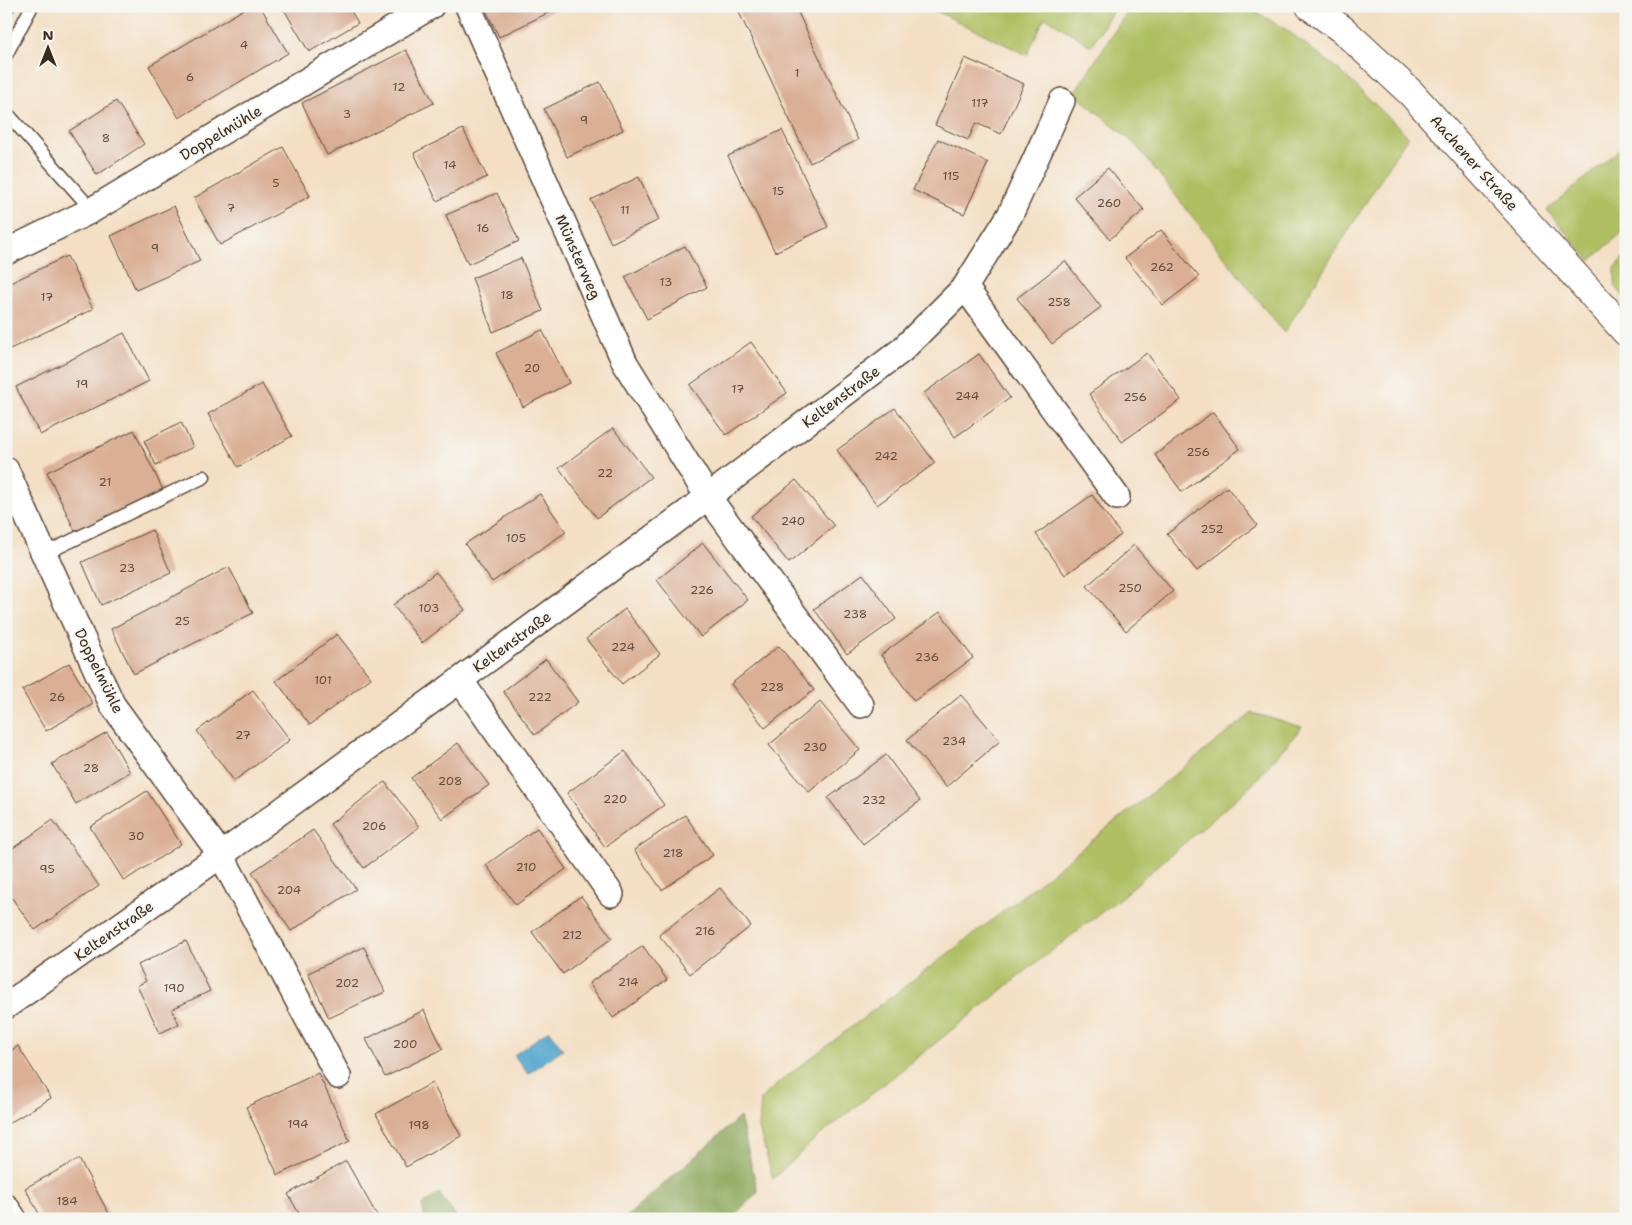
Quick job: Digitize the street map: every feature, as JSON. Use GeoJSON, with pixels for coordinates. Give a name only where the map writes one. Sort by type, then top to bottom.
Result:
{"type":"FeatureCollection","features":[{"type":"Feature","properties":{"kind":"main road","name":"Aachener Straße"},"geometry":{"type":"LineString","coordinates":[[1310,6],[1343,30],[1410,93],[1626,332]]}},
{"type":"Feature","properties":{"kind":"street","name":"Doppelmühle"},"geometry":{"type":"LineString","coordinates":[[6,252],[92,210],[431,6]]}},
{"type":"Feature","properties":{"kind":"street","name":"Münsterweg"},"geometry":{"type":"LineString","coordinates":[[468,6],[625,364],[708,497]]}},
{"type":"Feature","properties":{"kind":"street","name":"Keltenstraße"},"geometry":{"type":"LineString","coordinates":[[6,1006],[221,855],[708,497],[902,350],[965,287],[1010,215],[1062,101]]}},
{"type":"Feature","properties":{"kind":"street"},"geometry":{"type":"LineString","coordinates":[[965,287],[1117,497]]}},
{"type":"Feature","properties":{"kind":"street","name":"Doppelmühle"},"geometry":{"type":"LineString","coordinates":[[6,470],[112,704],[221,855]]}},
{"type":"Feature","properties":{"kind":"street"},"geometry":{"type":"LineString","coordinates":[[708,497],[861,705]]}},
{"type":"Feature","properties":{"kind":"street","name":"Keltenstraße"},"geometry":{"type":"LineString","coordinates":[[460,680],[611,894]]}},
{"type":"Feature","properties":{"kind":"street"},"geometry":{"type":"LineString","coordinates":[[221,855],[338,1076]]}},
{"type":"Feature","properties":{"kind":"street"},"geometry":{"type":"LineString","coordinates":[[6,1207],[14,1219]]}},
{"type":"Feature","properties":{"kind":"lane"},"geometry":{"type":"LineString","coordinates":[[6,55],[32,6]]}},
{"type":"Feature","properties":{"kind":"lane"},"geometry":{"type":"LineString","coordinates":[[6,112],[92,210]]}},
{"type":"Feature","properties":{"kind":"lane"},"geometry":{"type":"LineString","coordinates":[[44,554],[204,476]]}},
{"type":"Feature","properties":{"kind":"green space"},"geometry":{"type":"Polygon","coordinates":[[[926,6],[1116,6],[1091,46],[1045,17],[1027,55],[926,6]]]}},
{"type":"Feature","properties":{"kind":"green space"},"geometry":{"type":"Polygon","coordinates":[[[1131,6],[1245,6],[1284,28],[1339,70],[1408,136],[1284,333],[1136,145],[1074,93],[1131,6]]]}},
{"type":"Feature","properties":{"kind":"green space"},"geometry":{"type":"Polygon","coordinates":[[[1626,144],[1626,229],[1590,261],[1547,210],[1626,144]]]}},
{"type":"Feature","properties":{"kind":"green space"},"geometry":{"type":"Polygon","coordinates":[[[1626,255],[1626,299],[1615,286],[1615,268],[1626,255]]]}},
{"type":"Feature","properties":{"kind":"green space"},"geometry":{"type":"Polygon","coordinates":[[[1252,713],[1302,727],[1251,786],[1120,898],[814,1140],[773,1179],[759,1128],[761,1099],[782,1080],[996,917],[1252,713]]]}},
{"type":"Feature","properties":{"kind":"green space"},"geometry":{"type":"Polygon","coordinates":[[[740,1117],[758,1192],[730,1219],[624,1219],[740,1117]]]}},
{"type":"Feature","properties":{"kind":"green space"},"geometry":{"type":"Polygon","coordinates":[[[439,1193],[458,1219],[425,1219],[422,1205],[439,1193]]]}},
{"type":"Feature","properties":{"kind":"water"},"geometry":{"type":"Polygon","coordinates":[[[549,1030],[563,1049],[528,1074],[514,1055],[549,1030]]]}},
{"type":"Feature","properties":{"kind":"building"},"geometry":{"type":"Polygon","coordinates":[[[6,6],[17,6],[6,23],[6,6]]]}},
{"type":"Feature","properties":{"kind":"building"},"geometry":{"type":"Polygon","coordinates":[[[249,6],[260,6],[288,53],[179,118],[149,66],[249,6]]]}},
{"type":"Feature","properties":{"kind":"building"},"geometry":{"type":"Polygon","coordinates":[[[282,6],[348,6],[358,23],[309,52],[282,6]]]}},
{"type":"Feature","properties":{"kind":"building"},"geometry":{"type":"Polygon","coordinates":[[[484,6],[562,6],[499,37],[484,6]]]}},
{"type":"Feature","properties":{"kind":"building"},"geometry":{"type":"Polygon","coordinates":[[[736,6],[795,6],[858,140],[810,163],[736,6]]]}},
{"type":"Feature","properties":{"kind":"building"},"geometry":{"type":"Polygon","coordinates":[[[406,50],[434,103],[327,155],[302,103],[406,50]]]}},
{"type":"Feature","properties":{"kind":"building"},"geometry":{"type":"Polygon","coordinates":[[[965,58],[1024,84],[1001,134],[976,123],[968,140],[935,125],[965,58]]]}},
{"type":"Feature","properties":{"kind":"building"},"geometry":{"type":"Polygon","coordinates":[[[600,82],[623,130],[567,157],[544,109],[600,82]]]}},
{"type":"Feature","properties":{"kind":"building"},"geometry":{"type":"Polygon","coordinates":[[[116,101],[144,144],[97,175],[69,131],[116,101]]]}},
{"type":"Feature","properties":{"kind":"building"},"geometry":{"type":"Polygon","coordinates":[[[463,129],[487,177],[437,201],[414,153],[463,129]]]}},
{"type":"Feature","properties":{"kind":"building"},"geometry":{"type":"Polygon","coordinates":[[[782,130],[828,227],[775,252],[728,156],[782,130]]]}},
{"type":"Feature","properties":{"kind":"building"},"geometry":{"type":"Polygon","coordinates":[[[938,139],[988,163],[964,214],[913,190],[938,139]]]}},
{"type":"Feature","properties":{"kind":"building"},"geometry":{"type":"Polygon","coordinates":[[[283,147],[310,196],[220,245],[194,198],[283,147]]]}},
{"type":"Feature","properties":{"kind":"building"},"geometry":{"type":"Polygon","coordinates":[[[1108,168],[1144,210],[1110,239],[1074,197],[1108,168]]]}},
{"type":"Feature","properties":{"kind":"building"},"geometry":{"type":"Polygon","coordinates":[[[639,177],[659,220],[611,243],[591,200],[639,177]]]}},
{"type":"Feature","properties":{"kind":"building"},"geometry":{"type":"Polygon","coordinates":[[[497,193],[519,241],[468,264],[446,215],[497,193]]]}},
{"type":"Feature","properties":{"kind":"building"},"geometry":{"type":"Polygon","coordinates":[[[174,206],[200,261],[136,290],[111,236],[174,206]]]}},
{"type":"Feature","properties":{"kind":"building"},"geometry":{"type":"Polygon","coordinates":[[[1161,230],[1199,277],[1163,305],[1125,258],[1161,230]]]}},
{"type":"Feature","properties":{"kind":"building"},"geometry":{"type":"Polygon","coordinates":[[[685,246],[707,287],[647,319],[625,277],[685,246]]]}},
{"type":"Feature","properties":{"kind":"building"},"geometry":{"type":"Polygon","coordinates":[[[67,256],[93,309],[10,349],[6,341],[6,285],[67,256]]]}},
{"type":"Feature","properties":{"kind":"building"},"geometry":{"type":"Polygon","coordinates":[[[521,258],[543,311],[493,332],[472,278],[521,258]]]}},
{"type":"Feature","properties":{"kind":"building"},"geometry":{"type":"Polygon","coordinates":[[[1065,261],[1101,307],[1052,344],[1017,298],[1065,261]]]}},
{"type":"Feature","properties":{"kind":"building"},"geometry":{"type":"Polygon","coordinates":[[[542,330],[569,383],[523,407],[496,353],[542,330]]]}},
{"type":"Feature","properties":{"kind":"building"},"geometry":{"type":"Polygon","coordinates":[[[124,333],[149,381],[40,435],[16,387],[124,333]]]}},
{"type":"Feature","properties":{"kind":"building"},"geometry":{"type":"Polygon","coordinates":[[[751,342],[787,393],[726,435],[690,385],[751,342]]]}},
{"type":"Feature","properties":{"kind":"building"},"geometry":{"type":"Polygon","coordinates":[[[1147,353],[1181,400],[1122,442],[1089,394],[1147,353]]]}},
{"type":"Feature","properties":{"kind":"building"},"geometry":{"type":"Polygon","coordinates":[[[979,354],[1010,398],[955,437],[924,393],[979,354]]]}},
{"type":"Feature","properties":{"kind":"building"},"geometry":{"type":"Polygon","coordinates":[[[262,384],[292,436],[238,467],[208,414],[262,384]]]}},
{"type":"Feature","properties":{"kind":"building"},"geometry":{"type":"Polygon","coordinates":[[[895,408],[935,463],[877,505],[837,450],[895,408]]]}},
{"type":"Feature","properties":{"kind":"building"},"geometry":{"type":"Polygon","coordinates":[[[1213,412],[1240,449],[1182,492],[1155,455],[1213,412]]]}},
{"type":"Feature","properties":{"kind":"building"},"geometry":{"type":"Polygon","coordinates":[[[181,422],[193,447],[156,465],[144,441],[181,422]]]}},
{"type":"Feature","properties":{"kind":"building"},"geometry":{"type":"Polygon","coordinates":[[[613,428],[651,477],[597,518],[559,468],[613,428]]]}},
{"type":"Feature","properties":{"kind":"building"},"geometry":{"type":"Polygon","coordinates":[[[134,430],[164,492],[76,533],[47,472],[134,430]]]}},
{"type":"Feature","properties":{"kind":"building"},"geometry":{"type":"Polygon","coordinates":[[[796,480],[834,526],[789,563],[751,516],[796,480]]]}},
{"type":"Feature","properties":{"kind":"building"},"geometry":{"type":"Polygon","coordinates":[[[1227,487],[1257,525],[1197,571],[1167,534],[1227,487]]]}},
{"type":"Feature","properties":{"kind":"building"},"geometry":{"type":"Polygon","coordinates":[[[540,494],[566,532],[492,582],[465,544],[540,494]]]}},
{"type":"Feature","properties":{"kind":"building"},"geometry":{"type":"Polygon","coordinates":[[[1092,495],[1121,535],[1065,575],[1036,534],[1092,495]]]}},
{"type":"Feature","properties":{"kind":"building"},"geometry":{"type":"Polygon","coordinates":[[[152,530],[171,573],[101,605],[82,562],[152,530]]]}},
{"type":"Feature","properties":{"kind":"building"},"geometry":{"type":"Polygon","coordinates":[[[703,543],[748,600],[701,637],[657,580],[703,543]]]}},
{"type":"Feature","properties":{"kind":"building"},"geometry":{"type":"Polygon","coordinates":[[[1134,545],[1173,591],[1126,631],[1087,586],[1134,545]]]}},
{"type":"Feature","properties":{"kind":"building"},"geometry":{"type":"Polygon","coordinates":[[[229,567],[253,613],[134,674],[111,629],[229,567]]]}},
{"type":"Feature","properties":{"kind":"building"},"geometry":{"type":"Polygon","coordinates":[[[436,572],[465,610],[422,643],[393,605],[436,572]]]}},
{"type":"Feature","properties":{"kind":"building"},"geometry":{"type":"Polygon","coordinates":[[[863,574],[896,619],[847,654],[814,609],[863,574]]]}},
{"type":"Feature","properties":{"kind":"building"},"geometry":{"type":"Polygon","coordinates":[[[625,609],[660,654],[622,684],[586,639],[625,609]]]}},
{"type":"Feature","properties":{"kind":"building"},"geometry":{"type":"Polygon","coordinates":[[[940,612],[973,658],[914,701],[881,655],[940,612]]]}},
{"type":"Feature","properties":{"kind":"building"},"geometry":{"type":"Polygon","coordinates":[[[337,634],[371,678],[310,725],[276,681],[337,634]]]}},
{"type":"Feature","properties":{"kind":"building"},"geometry":{"type":"Polygon","coordinates":[[[779,646],[814,690],[765,728],[731,684],[779,646]]]}},
{"type":"Feature","properties":{"kind":"building"},"geometry":{"type":"Polygon","coordinates":[[[546,659],[578,702],[535,735],[503,691],[546,659]]]}},
{"type":"Feature","properties":{"kind":"building"},"geometry":{"type":"Polygon","coordinates":[[[69,663],[93,704],[46,731],[22,690],[69,663]]]}},
{"type":"Feature","properties":{"kind":"building"},"geometry":{"type":"Polygon","coordinates":[[[253,690],[290,740],[234,781],[197,731],[253,690]]]}},
{"type":"Feature","properties":{"kind":"building"},"geometry":{"type":"Polygon","coordinates":[[[961,695],[1000,741],[946,787],[907,740],[961,695]]]}},
{"type":"Feature","properties":{"kind":"building"},"geometry":{"type":"Polygon","coordinates":[[[820,702],[860,750],[809,792],[769,745],[820,702]]]}},
{"type":"Feature","properties":{"kind":"building"},"geometry":{"type":"Polygon","coordinates":[[[107,732],[130,772],[76,804],[52,764],[107,732]]]}},
{"type":"Feature","properties":{"kind":"building"},"geometry":{"type":"Polygon","coordinates":[[[458,743],[489,785],[442,819],[411,778],[458,743]]]}},
{"type":"Feature","properties":{"kind":"building"},"geometry":{"type":"Polygon","coordinates":[[[625,751],[664,805],[605,847],[567,793],[625,751]]]}},
{"type":"Feature","properties":{"kind":"building"},"geometry":{"type":"Polygon","coordinates":[[[886,755],[920,801],[863,844],[828,798],[886,755]]]}},
{"type":"Feature","properties":{"kind":"building"},"geometry":{"type":"Polygon","coordinates":[[[385,782],[419,827],[364,868],[330,824],[385,782]]]}},
{"type":"Feature","properties":{"kind":"building"},"geometry":{"type":"Polygon","coordinates":[[[147,791],[181,844],[124,881],[90,827],[147,791]]]}},
{"type":"Feature","properties":{"kind":"building"},"geometry":{"type":"Polygon","coordinates":[[[685,815],[713,855],[662,890],[634,850],[685,815]]]}},
{"type":"Feature","properties":{"kind":"building"},"geometry":{"type":"Polygon","coordinates":[[[53,820],[99,886],[35,930],[6,890],[6,853],[53,820]]]}},
{"type":"Feature","properties":{"kind":"building"},"geometry":{"type":"Polygon","coordinates":[[[537,828],[566,869],[516,905],[486,865],[537,828]]]}},
{"type":"Feature","properties":{"kind":"building"},"geometry":{"type":"Polygon","coordinates":[[[313,830],[356,889],[291,931],[252,872],[313,830]]]}},
{"type":"Feature","properties":{"kind":"building"},"geometry":{"type":"Polygon","coordinates":[[[720,888],[751,926],[690,974],[659,935],[720,888]]]}},
{"type":"Feature","properties":{"kind":"building"},"geometry":{"type":"Polygon","coordinates":[[[581,896],[612,938],[563,974],[532,932],[581,896]]]}},
{"type":"Feature","properties":{"kind":"building"},"geometry":{"type":"Polygon","coordinates":[[[186,941],[210,991],[172,1009],[179,1024],[160,1033],[137,986],[146,981],[138,965],[186,941]]]}},
{"type":"Feature","properties":{"kind":"building"},"geometry":{"type":"Polygon","coordinates":[[[643,946],[667,980],[613,1018],[589,983],[643,946]]]}},
{"type":"Feature","properties":{"kind":"building"},"geometry":{"type":"Polygon","coordinates":[[[364,947],[385,992],[329,1018],[308,973],[364,947]]]}},
{"type":"Feature","properties":{"kind":"building"},"geometry":{"type":"Polygon","coordinates":[[[424,1010],[443,1049],[385,1077],[366,1039],[424,1010]]]}},
{"type":"Feature","properties":{"kind":"building"},"geometry":{"type":"Polygon","coordinates":[[[18,1046],[51,1098],[6,1125],[6,1054],[18,1046]]]}},
{"type":"Feature","properties":{"kind":"building"},"geometry":{"type":"Polygon","coordinates":[[[318,1073],[350,1141],[278,1175],[246,1107],[318,1073]]]}},
{"type":"Feature","properties":{"kind":"building"},"geometry":{"type":"Polygon","coordinates":[[[432,1083],[461,1136],[406,1167],[376,1114],[432,1083]]]}},
{"type":"Feature","properties":{"kind":"building"},"geometry":{"type":"Polygon","coordinates":[[[79,1159],[109,1214],[100,1219],[42,1219],[25,1188],[79,1159]]]}},
{"type":"Feature","properties":{"kind":"building"},"geometry":{"type":"Polygon","coordinates":[[[346,1161],[379,1219],[302,1219],[288,1194],[346,1161]]]}}]}
